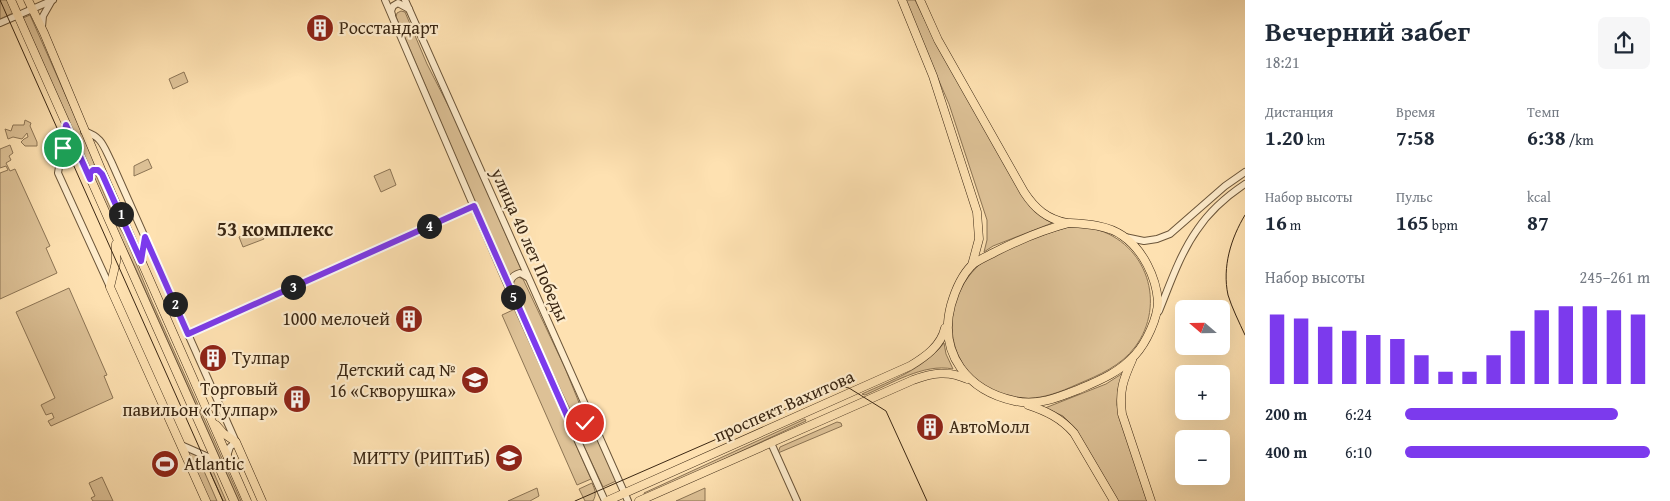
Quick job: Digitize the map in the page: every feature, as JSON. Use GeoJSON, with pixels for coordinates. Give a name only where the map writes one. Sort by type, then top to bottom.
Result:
{"type":"FeatureCollection","features":[{"type":"Feature","properties":{"kind":"main road"},"geometry":{"type":"LineString","coordinates":[[11,0],[234,501]]}},
{"type":"Feature","properties":{"kind":"main road"},"geometry":{"type":"LineString","coordinates":[[28,0],[42,28],[102,174],[247,501]]}},
{"type":"Feature","properties":{"kind":"main road"},"geometry":{"type":"LineString","coordinates":[[902,0],[933,76],[977,212],[979,239],[972,265]]}},
{"type":"Feature","properties":{"kind":"main road"},"geometry":{"type":"LineString","coordinates":[[920,0],[938,40],[1024,192],[1038,210],[1046,216],[1069,223],[1106,228],[1123,236],[1140,252],[1154,278],[1158,302],[1152,329],[1134,357],[1121,387],[1120,400],[1122,414],[1151,501]]}},
{"type":"Feature","properties":{"kind":"main road"},"geometry":{"type":"LineString","coordinates":[[90,179],[90,173],[93,170],[98,170],[102,174]]}},
{"type":"Feature","properties":{"kind":"main road"},"geometry":{"type":"LineString","coordinates":[[972,265],[1044,230],[1069,223]]}},
{"type":"Feature","properties":{"kind":"main road"},"geometry":{"type":"LineString","coordinates":[[115,237],[116,262],[110,287],[206,501]]}},
{"type":"Feature","properties":{"kind":"main road","name":"проспект Вахитова"},"geometry":{"type":"LineString","coordinates":[[606,501],[627,497],[918,361],[940,342],[944,334],[954,295],[963,277],[972,265]]}},
{"type":"Feature","properties":{"kind":"main road"},"geometry":{"type":"LineString","coordinates":[[948,314],[948,337],[952,354],[959,368],[971,381],[984,390],[1007,400],[1044,410],[1066,424],[1074,433],[1114,501]]}},
{"type":"Feature","properties":{"kind":"main road"},"geometry":{"type":"LineString","coordinates":[[1023,403],[1046,402],[1109,377],[1134,357]]}},
{"type":"Feature","properties":{"kind":"main road","name":"проспект Вахитова"},"geometry":{"type":"LineString","coordinates":[[639,501],[926,375],[948,373],[971,381]]}},
{"type":"Feature","properties":{"kind":"main road"},"geometry":{"type":"LineString","coordinates":[[799,416],[812,414],[814,416],[814,419],[804,428]]}},
{"type":"Feature","properties":{"kind":"main road"},"geometry":{"type":"LineString","coordinates":[[208,415],[220,431],[236,442],[262,501]]}},
{"type":"Feature","properties":{"kind":"street"},"geometry":{"type":"LineString","coordinates":[[0,23],[52,0]]}},
{"type":"Feature","properties":{"kind":"street"},"geometry":{"type":"LineString","coordinates":[[42,28],[42,16],[52,0]]}},
{"type":"Feature","properties":{"kind":"street","name":"улица 40 лет Победы"},"geometry":{"type":"LineString","coordinates":[[385,0],[510,291],[606,501]]}},
{"type":"Feature","properties":{"kind":"street","name":"улица 40 лет Победы"},"geometry":{"type":"LineString","coordinates":[[405,0],[627,497]]}},
{"type":"Feature","properties":{"kind":"street"},"geometry":{"type":"LineString","coordinates":[[394,22],[391,11],[393,6],[398,3],[410,10]]}},
{"type":"Feature","properties":{"kind":"street"},"geometry":{"type":"LineString","coordinates":[[66,125],[58,173],[110,287]]}},
{"type":"Feature","properties":{"kind":"street"},"geometry":{"type":"LineString","coordinates":[[84,131],[95,134],[99,138],[111,161],[236,442],[230,447],[227,456]]}},
{"type":"Feature","properties":{"kind":"street"},"geometry":{"type":"LineString","coordinates":[[1123,236],[1144,241],[1170,234],[1225,186],[1245,172]]}},
{"type":"Feature","properties":{"kind":"street"},"geometry":{"type":"LineString","coordinates":[[1152,329],[1185,250],[1197,229],[1217,207],[1245,184]]}},
{"type":"Feature","properties":{"kind":"street"},"geometry":{"type":"LineString","coordinates":[[188,334],[474,206]]}},
{"type":"Feature","properties":{"kind":"street"},"geometry":{"type":"LineString","coordinates":[[141,261],[145,237]]}},
{"type":"Feature","properties":{"kind":"street"},"geometry":{"type":"LineString","coordinates":[[510,291],[511,278],[516,274],[524,274],[529,280]]}},
{"type":"Feature","properties":{"kind":"street"},"geometry":{"type":"LineString","coordinates":[[568,418],[581,425],[588,418],[588,412]]}},
{"type":"Feature","properties":{"kind":"street"},"geometry":{"type":"LineString","coordinates":[[771,443],[797,501]]}},
{"type":"Feature","properties":{"kind":"street"},"geometry":{"type":"LineString","coordinates":[[181,445],[216,460]]}},
{"type":"Feature","properties":{"kind":"shaded area"},"geometry":{"type":"Polygon","coordinates":[[[0,0],[7,0],[13,13],[0,19],[0,0]]]}},
{"type":"Feature","properties":{"kind":"shaded area"},"geometry":{"type":"Polygon","coordinates":[[[904,0],[915,0],[935,41],[1031,207],[1052,223],[993,246],[984,252],[987,240],[987,220],[949,104],[904,0]]]}},
{"type":"Feature","properties":{"kind":"shaded area"},"geometry":{"type":"Polygon","coordinates":[[[405,12],[427,64],[455,119],[521,269],[507,277],[396,17],[397,13],[405,12]]]}},
{"type":"Feature","properties":{"kind":"shaded area"},"geometry":{"type":"Polygon","coordinates":[[[30,15],[96,164],[89,167],[23,18],[30,15]]]}},
{"type":"Feature","properties":{"kind":"shaded area"},"geometry":{"type":"Polygon","coordinates":[[[184,72],[188,82],[173,89],[169,79],[184,72]]]}},
{"type":"Feature","properties":{"kind":"shaded area"},"geometry":{"type":"Polygon","coordinates":[[[25,120],[31,123],[30,126],[37,146],[25,146],[21,142],[28,137],[27,133],[22,139],[13,137],[8,139],[5,129],[11,131],[13,125],[24,125],[25,120]]]}},
{"type":"Feature","properties":{"kind":"shaded area"},"geometry":{"type":"Polygon","coordinates":[[[10,145],[13,153],[9,156],[11,160],[6,163],[10,171],[15,169],[50,246],[46,248],[57,273],[0,299],[0,173],[8,170],[6,166],[0,168],[0,149],[10,145]]]}},
{"type":"Feature","properties":{"kind":"shaded area"},"geometry":{"type":"Polygon","coordinates":[[[148,159],[152,168],[134,176],[134,166],[148,159]]]}},
{"type":"Feature","properties":{"kind":"shaded area"},"geometry":{"type":"Polygon","coordinates":[[[390,169],[396,185],[381,192],[374,176],[390,169]]]}},
{"type":"Feature","properties":{"kind":"shaded area"},"geometry":{"type":"Polygon","coordinates":[[[92,172],[95,173],[126,239],[152,302],[241,501],[239,501],[135,267],[91,175],[92,172]]]}},
{"type":"Feature","properties":{"kind":"shaded area"},"geometry":{"type":"Polygon","coordinates":[[[1068,227],[1092,228],[1113,236],[1128,247],[1139,261],[1146,277],[1150,294],[1150,312],[1145,330],[1135,347],[1123,360],[1102,373],[1071,387],[1050,395],[1035,398],[1020,398],[997,393],[978,382],[965,367],[956,348],[952,328],[954,307],[962,287],[976,268],[994,255],[1019,243],[1068,227]]]}},
{"type":"Feature","properties":{"kind":"shaded area"},"geometry":{"type":"Polygon","coordinates":[[[259,228],[264,239],[243,247],[239,237],[259,228]]]}},
{"type":"Feature","properties":{"kind":"shaded area"},"geometry":{"type":"Polygon","coordinates":[[[519,277],[523,279],[565,368],[584,415],[581,422],[575,420],[513,285],[514,280],[519,277]]]}},
{"type":"Feature","properties":{"kind":"shaded area"},"geometry":{"type":"Polygon","coordinates":[[[69,288],[107,375],[104,376],[113,398],[51,426],[48,421],[54,418],[52,413],[46,415],[41,405],[55,398],[16,312],[69,288]]]}},
{"type":"Feature","properties":{"kind":"shaded area"},"geometry":{"type":"Polygon","coordinates":[[[515,309],[568,422],[591,479],[577,485],[502,315],[515,309]]]}},
{"type":"Feature","properties":{"kind":"shaded area"},"geometry":{"type":"Polygon","coordinates":[[[944,343],[946,354],[953,369],[930,369],[919,372],[896,380],[865,395],[862,394],[916,367],[944,343]]]}},
{"type":"Feature","properties":{"kind":"shaded area"},"geometry":{"type":"Polygon","coordinates":[[[1123,373],[1118,390],[1117,405],[1147,501],[1118,501],[1072,425],[1063,416],[1045,408],[1106,384],[1123,373]]]}},
{"type":"Feature","properties":{"kind":"shaded area"},"geometry":{"type":"Polygon","coordinates":[[[805,419],[806,421],[645,496],[644,493],[805,419]]]}},
{"type":"Feature","properties":{"kind":"shaded area"},"geometry":{"type":"Polygon","coordinates":[[[590,422],[616,481],[603,487],[576,429],[587,426],[590,422]]]}},
{"type":"Feature","properties":{"kind":"shaded area"},"geometry":{"type":"Polygon","coordinates":[[[837,422],[841,423],[842,426],[778,453],[780,447],[837,422]]]}},
{"type":"Feature","properties":{"kind":"shaded area"},"geometry":{"type":"Polygon","coordinates":[[[185,449],[197,455],[217,501],[208,501],[185,449]]]}},
{"type":"Feature","properties":{"kind":"shaded area"},"geometry":{"type":"Polygon","coordinates":[[[202,454],[207,457],[226,501],[223,501],[202,454]]]}},
{"type":"Feature","properties":{"kind":"shaded area"},"geometry":{"type":"Polygon","coordinates":[[[102,477],[113,501],[93,501],[91,498],[95,496],[89,483],[102,477]]]}},
{"type":"Feature","properties":{"kind":"shaded area"},"geometry":{"type":"Polygon","coordinates":[[[592,483],[595,492],[594,499],[593,501],[585,501],[579,489],[592,483]]]}},
{"type":"Feature","properties":{"kind":"shaded area"},"geometry":{"type":"Polygon","coordinates":[[[537,488],[539,496],[530,501],[508,501],[537,488]]]}},
{"type":"Feature","properties":{"kind":"shaded area"},"geometry":{"type":"Polygon","coordinates":[[[705,488],[705,501],[676,501],[705,488]]]}},
{"type":"Feature","properties":{"kind":"tram line"},"geometry":{"type":"LineString","coordinates":[[0,0],[223,501]]}},
{"type":"Feature","properties":{"kind":"tram line"},"geometry":{"type":"LineString","coordinates":[[1245,215],[1232,243],[1226,274],[1228,295],[1245,335]]}},
{"type":"Feature","properties":{"kind":"tram line"},"geometry":{"type":"LineString","coordinates":[[575,501],[838,386],[849,388],[886,411],[927,501]]}},
{"type":"Feature","properties":{"kind":"place","name":"Росстандарт"},"geometry":{"type":"Point","coordinates":[320,28]}},
{"type":"Feature","properties":{"kind":"place","name":"1000 мелочей"},"geometry":{"type":"Point","coordinates":[409,319]}},
{"type":"Feature","properties":{"kind":"place","name":"Тулпар"},"geometry":{"type":"Point","coordinates":[213,358]}},
{"type":"Feature","properties":{"kind":"place","name":"Детский сад № 16 «Скворушка»"},"geometry":{"type":"Point","coordinates":[475,380]}},
{"type":"Feature","properties":{"kind":"place","name":"Торговый павильон «Тулпар»"},"geometry":{"type":"Point","coordinates":[297,399]}},
{"type":"Feature","properties":{"kind":"place","name":"АвтоМолл"},"geometry":{"type":"Point","coordinates":[930,427]}},
{"type":"Feature","properties":{"kind":"place","name":"МИТТУ (РИПТиБ)"},"geometry":{"type":"Point","coordinates":[509,458]}},
{"type":"Feature","properties":{"kind":"place","name":"Atlantic"},"geometry":{"type":"Point","coordinates":[165,464]}},
{"type":"Feature","properties":{"kind":"district","name":"53 комплекс"},"geometry":{"type":"Point","coordinates":[275,229]}},
{"type":"Feature","properties":{"kind":"route"},"geometry":{"type":"LineString","coordinates":[[63,148],[66,125],[90,179],[90,173],[93,170],[98,170],[102,174],[141,261],[145,237],[188,334],[474,206],[510,291],[568,418],[576,424],[581,425],[585,423]]}}]}
